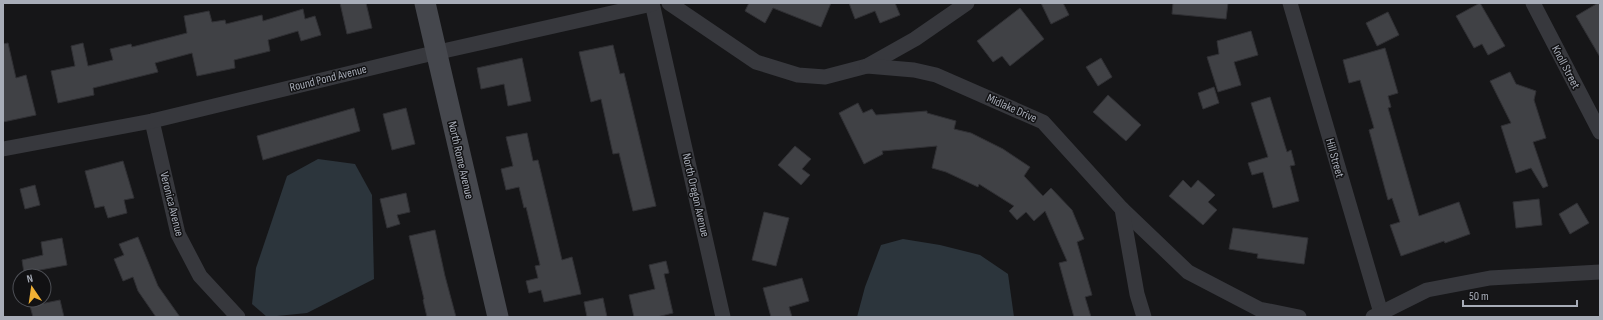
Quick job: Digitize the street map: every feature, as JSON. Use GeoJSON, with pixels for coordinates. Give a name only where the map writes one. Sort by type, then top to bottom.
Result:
{"type":"FeatureCollection","features":[{"type":"Feature","properties":{"kind":"street","name":"North Rome Avenue"},"geometry":{"type":"LineString","coordinates":[[425,3],[498,317]]}},
{"type":"Feature","properties":{"kind":"street"},"geometry":{"type":"LineString","coordinates":[[669,3],[756,62],[798,75],[825,77],[867,66],[915,39],[967,3]]}},
{"type":"Feature","properties":{"kind":"street","name":"Hill Street"},"geometry":{"type":"LineString","coordinates":[[1290,3],[1376,315]]}},
{"type":"Feature","properties":{"kind":"street","name":"Knoll Street"},"geometry":{"type":"LineString","coordinates":[[1533,3],[1600,132]]}},
{"type":"Feature","properties":{"kind":"street","name":"Round Pond Avenue"},"geometry":{"type":"LineString","coordinates":[[3,149],[152,121],[436,53],[652,4]]}},
{"type":"Feature","properties":{"kind":"street","name":"North Oregon Avenue"},"geometry":{"type":"LineString","coordinates":[[652,4],[723,317]]}},
{"type":"Feature","properties":{"kind":"street","name":"Midlake Drive"},"geometry":{"type":"LineString","coordinates":[[867,66],[914,70],[936,75],[1043,122],[1122,209],[1188,272],[1259,309],[1299,317]]}},
{"type":"Feature","properties":{"kind":"street","name":"Veronica Avenue"},"geometry":{"type":"LineString","coordinates":[[152,121],[178,234],[200,276],[238,317]]}},
{"type":"Feature","properties":{"kind":"street"},"geometry":{"type":"LineString","coordinates":[[1122,209],[1137,294],[1144,317]]}},
{"type":"Feature","properties":{"kind":"street"},"geometry":{"type":"LineString","coordinates":[[1376,315],[1427,290],[1483,279],[1600,272]]}},
{"type":"Feature","properties":{"kind":"shaded area"},"geometry":{"type":"Polygon","coordinates":[[[318,159],[355,164],[372,195],[374,279],[307,313],[267,317],[252,304],[256,268],[287,176],[318,159]]]}},
{"type":"Feature","properties":{"kind":"shaded area"},"geometry":{"type":"Polygon","coordinates":[[[903,239],[940,245],[980,255],[1008,274],[1014,317],[857,317],[865,287],[881,245],[903,239]]]}},
{"type":"Feature","properties":{"kind":"building"},"geometry":{"type":"Polygon","coordinates":[[[340,3],[366,3],[372,28],[347,34],[340,3]]]}},
{"type":"Feature","properties":{"kind":"building"},"geometry":{"type":"Polygon","coordinates":[[[749,3],[831,3],[821,27],[773,8],[765,23],[745,11],[749,3]]]}},
{"type":"Feature","properties":{"kind":"building"},"geometry":{"type":"Polygon","coordinates":[[[849,3],[895,3],[900,15],[880,23],[875,11],[855,19],[849,3]]]}},
{"type":"Feature","properties":{"kind":"building"},"geometry":{"type":"Polygon","coordinates":[[[1041,3],[1063,3],[1069,15],[1051,24],[1041,3]]]}},
{"type":"Feature","properties":{"kind":"building"},"geometry":{"type":"Polygon","coordinates":[[[1173,3],[1228,3],[1226,19],[1172,14],[1173,3]]]}},
{"type":"Feature","properties":{"kind":"building"},"geometry":{"type":"Polygon","coordinates":[[[1480,3],[1505,46],[1488,55],[1482,44],[1474,48],[1456,16],[1480,3]]]}},
{"type":"Feature","properties":{"kind":"building"},"geometry":{"type":"Polygon","coordinates":[[[1600,3],[1600,57],[1576,16],[1600,3]]]}},
{"type":"Feature","properties":{"kind":"building"},"geometry":{"type":"Polygon","coordinates":[[[1020,8],[1044,39],[1010,66],[1002,56],[993,62],[977,41],[1020,8]]]}},
{"type":"Feature","properties":{"kind":"building"},"geometry":{"type":"Polygon","coordinates":[[[303,9],[305,19],[315,16],[321,35],[301,41],[298,31],[268,40],[270,51],[234,60],[235,68],[197,76],[192,53],[155,63],[158,72],[93,88],[94,95],[58,103],[51,71],[75,66],[71,46],[83,43],[88,66],[113,60],[110,49],[131,44],[132,47],[187,33],[184,16],[209,11],[212,22],[225,20],[226,24],[262,15],[263,21],[303,9]]]}},
{"type":"Feature","properties":{"kind":"building"},"geometry":{"type":"Polygon","coordinates":[[[1388,12],[1399,35],[1377,46],[1366,23],[1388,12]]]}},
{"type":"Feature","properties":{"kind":"building"},"geometry":{"type":"Polygon","coordinates":[[[1251,31],[1258,55],[1234,62],[1241,85],[1218,92],[1207,57],[1219,54],[1217,41],[1251,31]]]}},
{"type":"Feature","properties":{"kind":"building"},"geometry":{"type":"Polygon","coordinates":[[[8,43],[16,78],[26,75],[36,115],[3,122],[3,44],[8,43]]]}},
{"type":"Feature","properties":{"kind":"building"},"geometry":{"type":"Polygon","coordinates":[[[613,45],[620,74],[624,73],[656,206],[633,211],[619,153],[613,154],[601,99],[591,102],[579,52],[613,45]]]}},
{"type":"Feature","properties":{"kind":"building"},"geometry":{"type":"Polygon","coordinates":[[[1385,48],[1398,93],[1388,96],[1391,107],[1388,108],[1419,216],[1459,202],[1470,234],[1445,243],[1444,241],[1401,256],[1390,225],[1400,222],[1392,198],[1388,200],[1369,130],[1374,128],[1360,80],[1349,83],[1343,60],[1385,48]]]}},
{"type":"Feature","properties":{"kind":"building"},"geometry":{"type":"Polygon","coordinates":[[[522,58],[531,101],[508,106],[504,84],[481,89],[477,68],[522,58]]]}},
{"type":"Feature","properties":{"kind":"building"},"geometry":{"type":"Polygon","coordinates":[[[1101,58],[1112,77],[1098,86],[1086,67],[1101,58]]]}},
{"type":"Feature","properties":{"kind":"building"},"geometry":{"type":"Polygon","coordinates":[[[1510,72],[1516,84],[1536,91],[1534,100],[1546,138],[1533,142],[1548,186],[1543,188],[1531,168],[1516,173],[1501,126],[1511,123],[1490,81],[1510,72]]]}},
{"type":"Feature","properties":{"kind":"building"},"geometry":{"type":"Polygon","coordinates":[[[1214,87],[1219,103],[1203,109],[1198,93],[1214,87]]]}},
{"type":"Feature","properties":{"kind":"building"},"geometry":{"type":"Polygon","coordinates":[[[1108,95],[1141,125],[1126,141],[1093,112],[1108,95]]]}},
{"type":"Feature","properties":{"kind":"building"},"geometry":{"type":"Polygon","coordinates":[[[1270,97],[1287,152],[1291,150],[1295,165],[1290,166],[1299,201],[1273,208],[1263,172],[1252,175],[1248,163],[1268,157],[1251,103],[1270,97]]]}},
{"type":"Feature","properties":{"kind":"building"},"geometry":{"type":"Polygon","coordinates":[[[858,103],[863,113],[872,109],[876,115],[927,111],[927,113],[956,121],[954,129],[971,133],[1003,149],[1030,167],[1024,176],[1043,196],[1051,188],[1072,210],[1084,239],[1077,242],[1092,295],[1085,297],[1091,317],[1074,317],[1059,263],[1067,261],[1045,211],[1034,221],[1026,212],[1017,220],[1009,211],[1014,206],[979,184],[978,187],[946,172],[932,168],[937,146],[882,151],[883,154],[864,164],[839,113],[858,103]]]}},
{"type":"Feature","properties":{"kind":"building"},"geometry":{"type":"Polygon","coordinates":[[[354,108],[360,131],[263,160],[257,136],[354,108]]]}},
{"type":"Feature","properties":{"kind":"building"},"geometry":{"type":"Polygon","coordinates":[[[406,108],[415,144],[392,150],[383,114],[406,108]]]}},
{"type":"Feature","properties":{"kind":"building"},"geometry":{"type":"Polygon","coordinates":[[[527,133],[533,161],[538,160],[562,260],[572,257],[581,294],[544,302],[541,290],[529,293],[526,281],[538,278],[535,266],[540,265],[526,207],[524,208],[519,187],[506,190],[501,169],[513,166],[506,137],[527,133]]]}},
{"type":"Feature","properties":{"kind":"building"},"geometry":{"type":"Polygon","coordinates":[[[795,146],[811,159],[802,169],[810,175],[801,185],[778,165],[795,146]]]}},
{"type":"Feature","properties":{"kind":"building"},"geometry":{"type":"Polygon","coordinates":[[[123,161],[134,198],[124,200],[127,213],[108,218],[104,206],[95,208],[85,171],[123,161]]]}},
{"type":"Feature","properties":{"kind":"building"},"geometry":{"type":"Polygon","coordinates":[[[1183,180],[1191,188],[1198,180],[1215,195],[1208,202],[1217,210],[1203,225],[1169,196],[1183,180]]]}},
{"type":"Feature","properties":{"kind":"building"},"geometry":{"type":"Polygon","coordinates":[[[35,185],[40,205],[25,209],[20,189],[35,185]]]}},
{"type":"Feature","properties":{"kind":"building"},"geometry":{"type":"Polygon","coordinates":[[[406,193],[410,212],[397,215],[400,224],[387,228],[380,199],[406,193]]]}},
{"type":"Feature","properties":{"kind":"building"},"geometry":{"type":"Polygon","coordinates":[[[1539,199],[1542,225],[1516,228],[1513,202],[1539,199]]]}},
{"type":"Feature","properties":{"kind":"building"},"geometry":{"type":"Polygon","coordinates":[[[1577,203],[1589,223],[1570,234],[1559,214],[1577,203]]]}},
{"type":"Feature","properties":{"kind":"building"},"geometry":{"type":"Polygon","coordinates":[[[764,212],[789,218],[776,266],[752,260],[764,212]]]}},
{"type":"Feature","properties":{"kind":"building"},"geometry":{"type":"Polygon","coordinates":[[[1233,228],[1308,238],[1304,264],[1257,258],[1258,254],[1229,249],[1233,228]]]}},
{"type":"Feature","properties":{"kind":"building"},"geometry":{"type":"Polygon","coordinates":[[[435,230],[456,317],[427,317],[409,236],[435,230]]]}},
{"type":"Feature","properties":{"kind":"building"},"geometry":{"type":"Polygon","coordinates":[[[138,237],[158,286],[180,317],[156,317],[138,291],[133,277],[123,281],[114,259],[124,255],[119,244],[138,237]]]}},
{"type":"Feature","properties":{"kind":"building"},"geometry":{"type":"Polygon","coordinates":[[[62,238],[67,265],[51,268],[23,268],[22,260],[43,255],[41,242],[62,238]]]}},
{"type":"Feature","properties":{"kind":"building"},"geometry":{"type":"Polygon","coordinates":[[[666,261],[669,273],[664,274],[673,313],[657,317],[634,317],[629,295],[655,289],[649,265],[666,261]]]}},
{"type":"Feature","properties":{"kind":"building"},"geometry":{"type":"Polygon","coordinates":[[[802,278],[809,301],[789,307],[792,317],[771,317],[763,288],[802,278]]]}},
{"type":"Feature","properties":{"kind":"building"},"geometry":{"type":"Polygon","coordinates":[[[603,298],[607,317],[587,317],[584,302],[603,298]]]}},
{"type":"Feature","properties":{"kind":"building"},"geometry":{"type":"Polygon","coordinates":[[[60,300],[64,317],[33,317],[31,308],[52,308],[52,302],[60,300]]]}}]}
